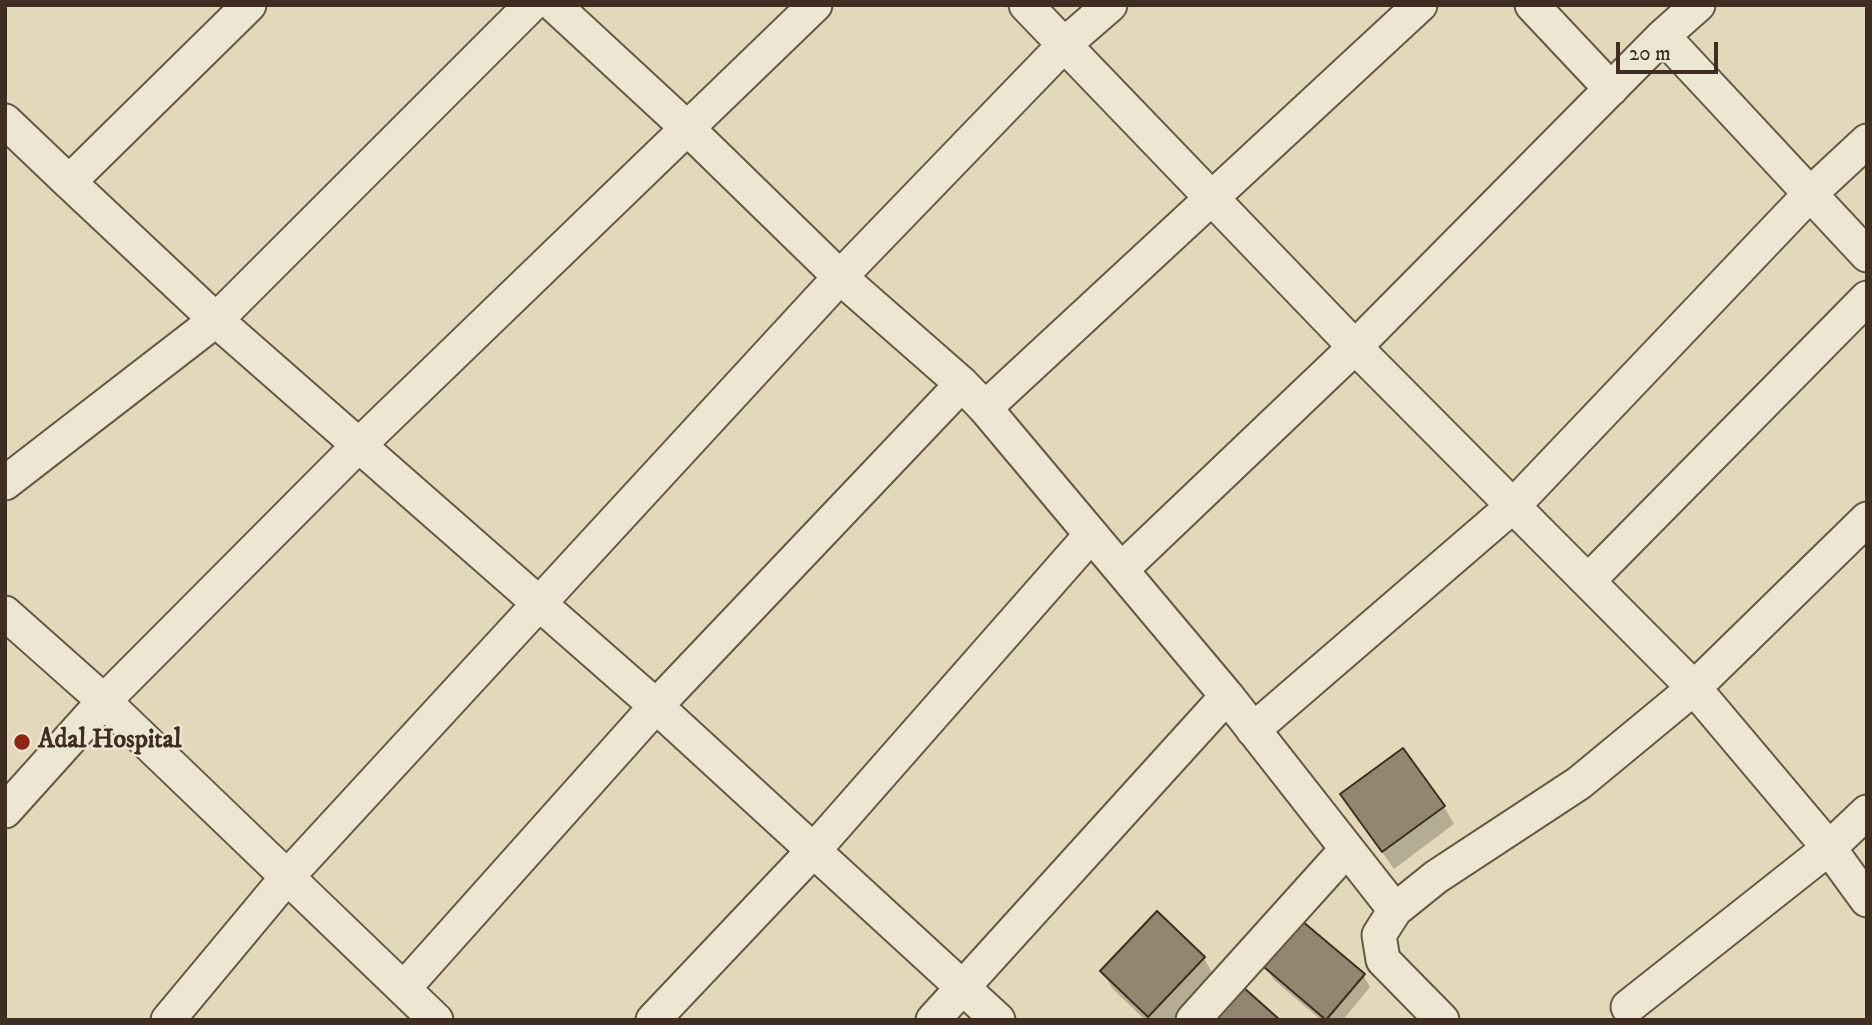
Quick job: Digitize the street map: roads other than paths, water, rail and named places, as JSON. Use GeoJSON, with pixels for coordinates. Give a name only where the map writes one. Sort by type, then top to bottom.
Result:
{"type":"FeatureCollection","features":[{"type":"Feature","properties":{"kind":"street"},"geometry":{"type":"LineString","coordinates":[[69,182],[249,5]]}},
{"type":"Feature","properties":{"kind":"street"},"geometry":{"type":"LineString","coordinates":[[5,482],[216,320],[531,5]]}},
{"type":"Feature","properties":{"kind":"street"},"geometry":{"type":"LineString","coordinates":[[554,5],[686,127],[840,277],[962,384],[985,408],[1227,696],[1395,910]]}},
{"type":"Feature","properties":{"kind":"street"},"geometry":{"type":"LineString","coordinates":[[5,811],[104,701],[358,446],[815,5]]}},
{"type":"Feature","properties":{"kind":"street"},"geometry":{"type":"LineString","coordinates":[[1026,5],[1355,347],[1693,688],[1829,848],[1867,900]]}},
{"type":"Feature","properties":{"kind":"street"},"geometry":{"type":"LineString","coordinates":[[168,1020],[288,876],[840,277],[1065,44],[1110,5]]}},
{"type":"Feature","properties":{"kind":"street"},"geometry":{"type":"LineString","coordinates":[[985,408],[1420,5]]}},
{"type":"Feature","properties":{"kind":"street"},"geometry":{"type":"LineString","coordinates":[[1532,5],[1611,89]]}},
{"type":"Feature","properties":{"kind":"street"},"geometry":{"type":"LineString","coordinates":[[1122,569],[1355,347],[1698,5]]}},
{"type":"Feature","properties":{"kind":"street"},"geometry":{"type":"LineString","coordinates":[[1664,36],[1867,255]]}},
{"type":"Feature","properties":{"kind":"street"},"geometry":{"type":"LineString","coordinates":[[5,121],[216,320],[656,706],[998,1020]]}},
{"type":"Feature","properties":{"kind":"street"},"geometry":{"type":"LineString","coordinates":[[1253,730],[1514,505],[1811,193],[1867,141]]}},
{"type":"Feature","properties":{"kind":"street"},"geometry":{"type":"LineString","coordinates":[[1588,580],[1867,298]]}},
{"type":"Feature","properties":{"kind":"street"},"geometry":{"type":"LineString","coordinates":[[404,988],[656,706],[962,384]]}},
{"type":"Feature","properties":{"kind":"street"},"geometry":{"type":"LineString","coordinates":[[1442,1020],[1382,960],[1379,935],[1395,910],[1436,877],[1578,783],[1693,688],[1867,519]]}},
{"type":"Feature","properties":{"kind":"street"},"geometry":{"type":"LineString","coordinates":[[653,1020],[814,850],[1091,535]]}},
{"type":"Feature","properties":{"kind":"street"},"geometry":{"type":"LineString","coordinates":[[5,613],[104,701],[436,1020]]}},
{"type":"Feature","properties":{"kind":"street"},"geometry":{"type":"LineString","coordinates":[[933,1020],[1227,696]]}},
{"type":"Feature","properties":{"kind":"street"},"geometry":{"type":"LineString","coordinates":[[1628,1007],[1829,848],[1867,812]]}},
{"type":"Feature","properties":{"kind":"street"},"geometry":{"type":"LineString","coordinates":[[1193,1020],[1347,849]]}},
{"type":"Feature","properties":{"kind":"place","name":"Adal Hospital"},"geometry":{"type":"Point","coordinates":[22,742]}}]}
